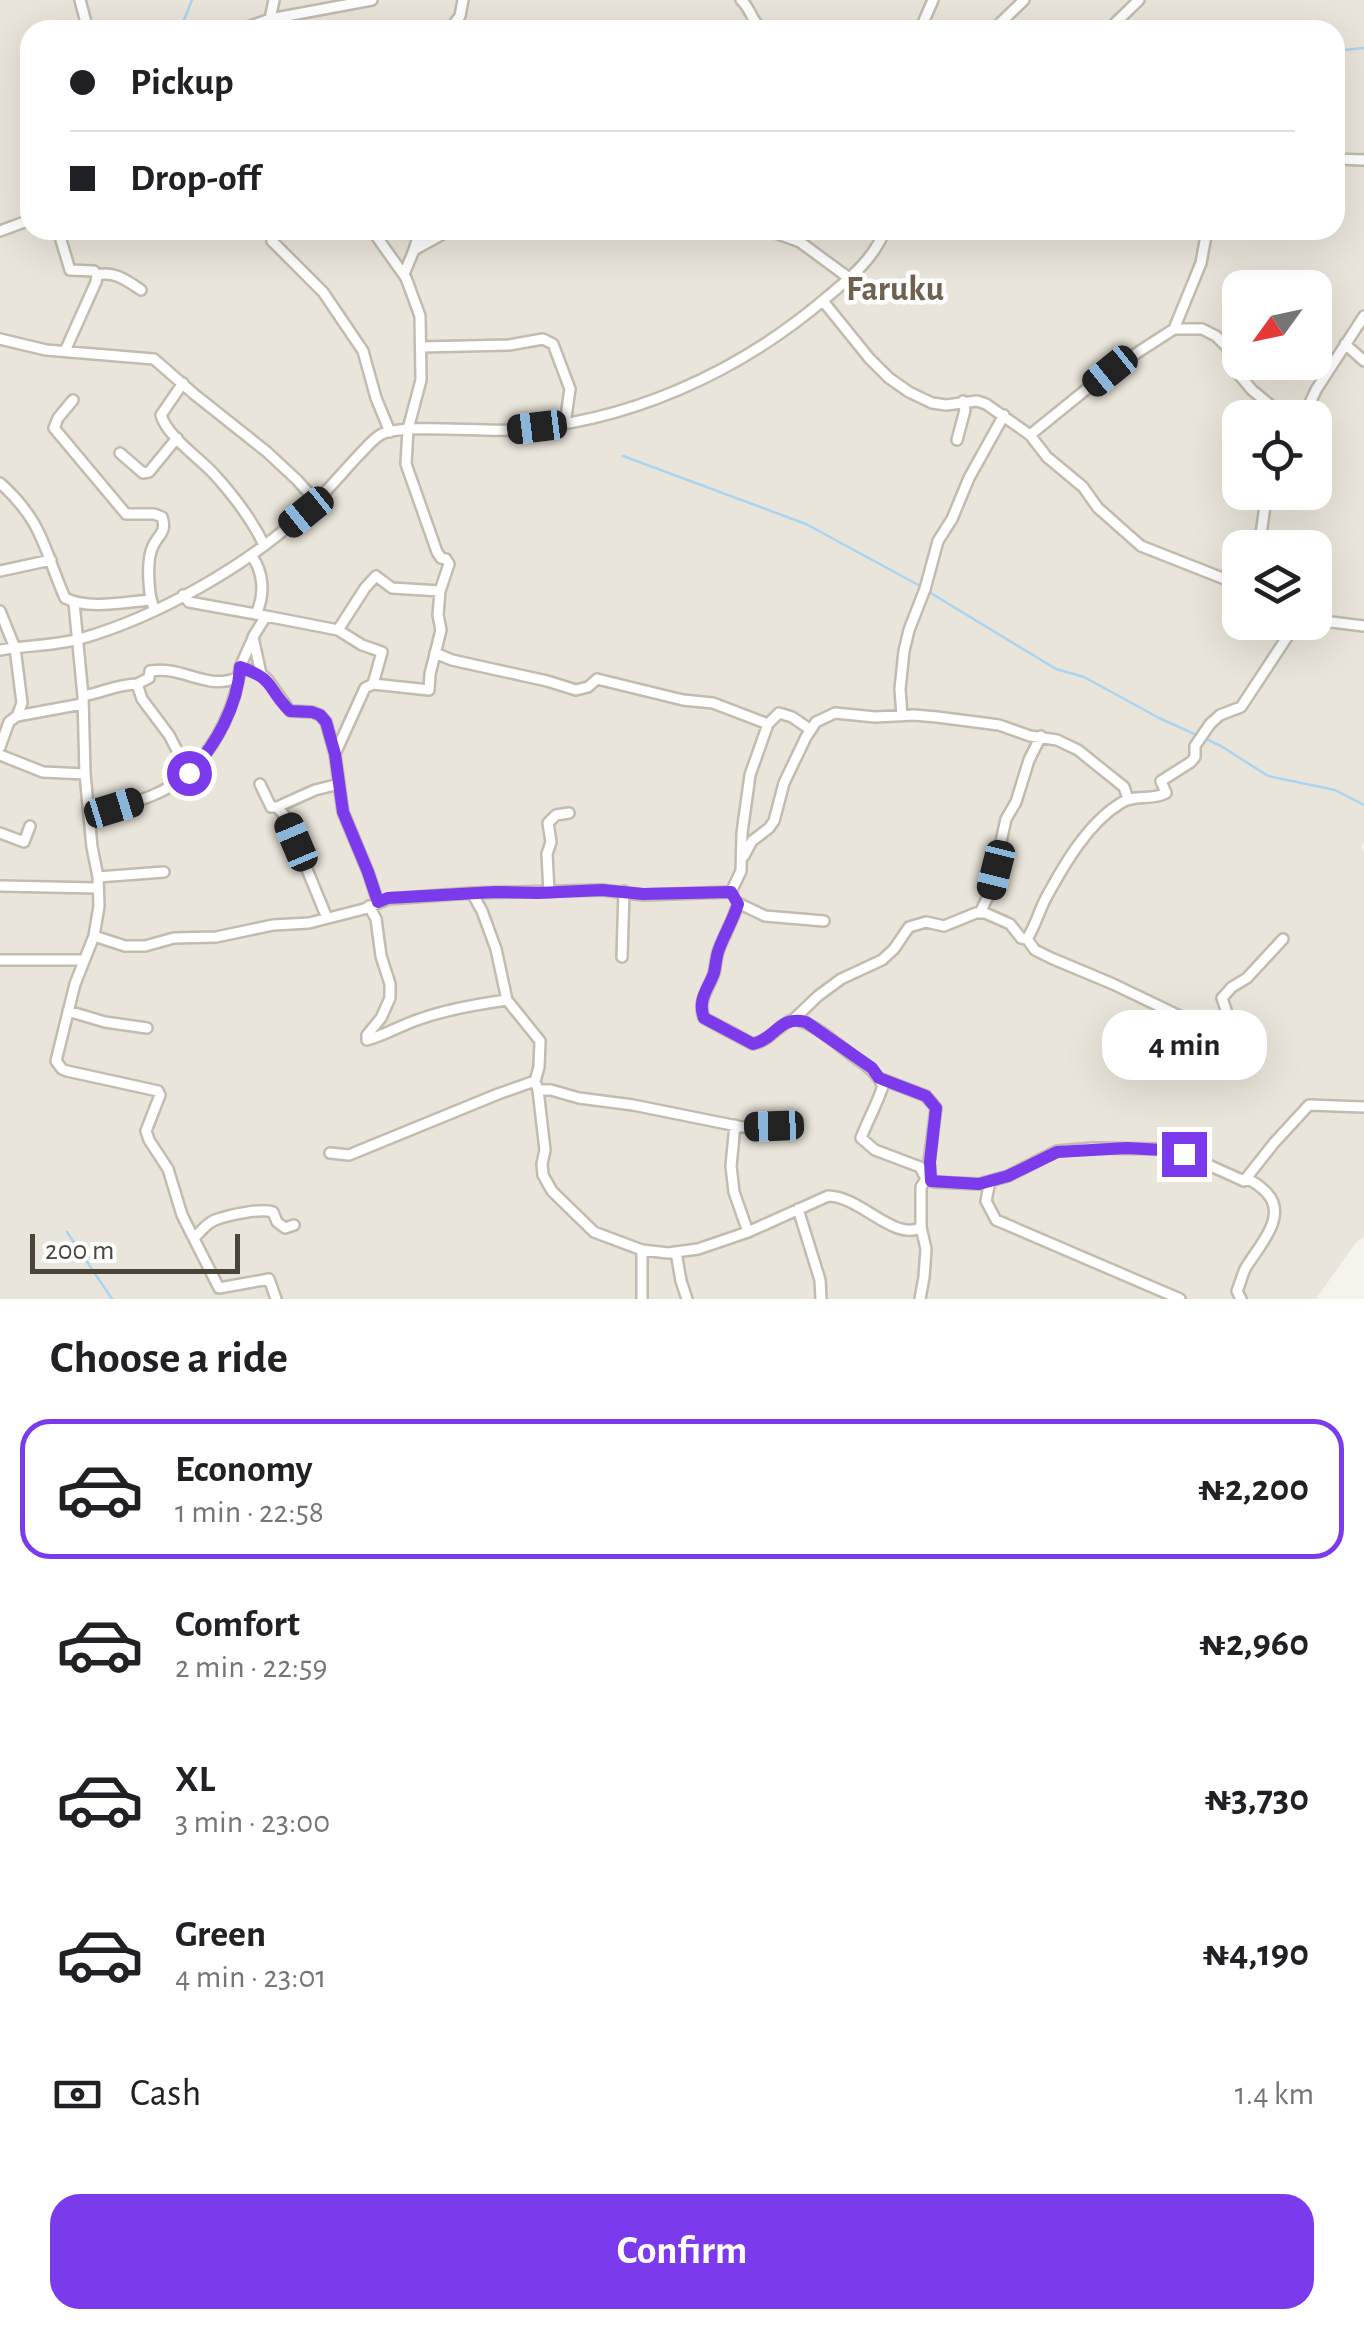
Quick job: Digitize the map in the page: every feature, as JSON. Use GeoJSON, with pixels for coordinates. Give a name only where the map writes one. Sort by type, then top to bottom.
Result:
{"type":"FeatureCollection","features":[{"type":"Feature","properties":{"kind":"street"},"geometry":{"type":"LineString","coordinates":[[274,0],[270,19],[372,0]]}},
{"type":"Feature","properties":{"kind":"street"},"geometry":{"type":"LineString","coordinates":[[1003,20],[1024,0]]}},
{"type":"Feature","properties":{"kind":"street"},"geometry":{"type":"LineString","coordinates":[[1118,20],[1139,0]]}},
{"type":"Feature","properties":{"kind":"street"},"geometry":{"type":"LineString","coordinates":[[61,240],[70,270],[94,271],[97,275]]}},
{"type":"Feature","properties":{"kind":"street"},"geometry":{"type":"LineString","coordinates":[[272,240],[323,292],[364,351],[390,432]]}},
{"type":"Feature","properties":{"kind":"street"},"geometry":{"type":"LineString","coordinates":[[335,754],[365,688],[374,684],[429,690],[441,630],[440,591],[449,564],[437,552],[406,464],[408,428],[421,380],[420,316],[404,274],[379,240]]}},
{"type":"Feature","properties":{"kind":"street"},"geometry":{"type":"LineString","coordinates":[[404,274],[417,240]]}},
{"type":"Feature","properties":{"kind":"street"},"geometry":{"type":"LineString","coordinates":[[414,250],[432,240]]}},
{"type":"Feature","properties":{"kind":"street"},"geometry":{"type":"LineString","coordinates":[[794,240],[849,278]]}},
{"type":"Feature","properties":{"kind":"street"},"geometry":{"type":"LineString","coordinates":[[0,650],[78,640],[114,628],[152,605],[184,595],[251,556],[316,501],[381,434],[408,428],[509,430],[565,424],[633,407],[726,368],[783,332],[823,300],[866,262],[879,240]]}},
{"type":"Feature","properties":{"kind":"street"},"geometry":{"type":"LineString","coordinates":[[1174,329],[1201,262],[1205,240]]}},
{"type":"Feature","properties":{"kind":"street"},"geometry":{"type":"LineString","coordinates":[[97,275],[117,275],[141,290]]}},
{"type":"Feature","properties":{"kind":"street"},"geometry":{"type":"LineString","coordinates":[[65,352],[97,275]]}},
{"type":"Feature","properties":{"kind":"street"},"geometry":{"type":"LineString","coordinates":[[823,300],[889,378],[932,403],[986,404],[1030,435],[1047,457],[1141,546],[1222,577]]}},
{"type":"Feature","properties":{"kind":"street"},"geometry":{"type":"LineString","coordinates":[[1311,400],[1364,316]]}},
{"type":"Feature","properties":{"kind":"street"},"geometry":{"type":"LineString","coordinates":[[1030,435],[1110,371],[1174,329],[1202,329],[1216,336],[1227,347],[1236,371],[1266,400]]}},
{"type":"Feature","properties":{"kind":"street"},"geometry":{"type":"LineString","coordinates":[[0,339],[46,350],[154,358],[267,452],[316,501]]}},
{"type":"Feature","properties":{"kind":"street"},"geometry":{"type":"LineString","coordinates":[[421,347],[508,345],[543,339],[553,344],[570,389],[565,424]]}},
{"type":"Feature","properties":{"kind":"street"},"geometry":{"type":"LineString","coordinates":[[1345,344],[1364,361]]}},
{"type":"Feature","properties":{"kind":"street"},"geometry":{"type":"LineString","coordinates":[[183,384],[161,415],[166,428],[213,472],[247,513],[264,545]]}},
{"type":"Feature","properties":{"kind":"street"},"geometry":{"type":"LineString","coordinates":[[72,400],[54,428],[126,514],[154,514],[162,518],[162,536],[152,548],[152,605]]}},
{"type":"Feature","properties":{"kind":"street"},"geometry":{"type":"LineString","coordinates":[[956,440],[965,410],[963,401]]}},
{"type":"Feature","properties":{"kind":"street"},"geometry":{"type":"LineString","coordinates":[[902,716],[904,651],[938,541],[1004,415]]}},
{"type":"Feature","properties":{"kind":"street"},"geometry":{"type":"LineString","coordinates":[[120,453],[143,473],[148,472],[177,438]]}},
{"type":"Feature","properties":{"kind":"street"},"geometry":{"type":"LineString","coordinates":[[0,482],[40,530],[65,598],[74,603],[152,605]]}},
{"type":"Feature","properties":{"kind":"street"},"geometry":{"type":"LineString","coordinates":[[90,816],[139,801],[178,783],[206,753],[235,696],[239,672],[261,615],[262,575],[251,556]]}},
{"type":"Feature","properties":{"kind":"street"},"geometry":{"type":"LineString","coordinates":[[0,571],[51,560]]}},
{"type":"Feature","properties":{"kind":"street"},"geometry":{"type":"LineString","coordinates":[[338,630],[376,576],[392,588],[440,591]]}},
{"type":"Feature","properties":{"kind":"street"},"geometry":{"type":"LineString","coordinates":[[184,595],[189,602],[338,630],[362,646],[382,652],[374,684]]}},
{"type":"Feature","properties":{"kind":"street"},"geometry":{"type":"LineString","coordinates":[[74,603],[98,906],[94,936],[68,1011],[56,1061],[62,1070],[158,1090],[160,1095],[146,1131],[168,1169],[182,1215],[219,1288],[268,1279],[276,1299]]}},
{"type":"Feature","properties":{"kind":"street"},"geometry":{"type":"LineString","coordinates":[[0,610],[14,648],[22,703],[9,720],[0,751],[43,772],[85,774]]}},
{"type":"Feature","properties":{"kind":"street"},"geometry":{"type":"LineString","coordinates":[[1332,622],[1364,626]]}},
{"type":"Feature","properties":{"kind":"street"},"geometry":{"type":"LineString","coordinates":[[253,637],[260,674]]}},
{"type":"Feature","properties":{"kind":"street"},"geometry":{"type":"LineString","coordinates":[[1026,939],[1046,898],[1100,818],[1128,799],[1142,800],[1166,793],[1160,781],[1195,758],[1195,746],[1217,717],[1241,707],[1287,640]]}},
{"type":"Feature","properties":{"kind":"street"},"geometry":{"type":"LineString","coordinates":[[435,652],[452,660],[576,690],[597,679],[682,700],[712,703],[768,724]]}},
{"type":"Feature","properties":{"kind":"street"},"geometry":{"type":"LineString","coordinates":[[9,720],[124,684],[137,684],[148,678],[150,670],[177,671],[200,680],[228,684],[239,672]]}},
{"type":"Feature","properties":{"kind":"street"},"geometry":{"type":"LineString","coordinates":[[239,672],[260,674],[290,711],[312,712],[326,722],[343,812],[368,872],[381,956],[390,984],[390,998],[367,1040],[422,1018],[507,1000]]}},
{"type":"Feature","properties":{"kind":"street"},"geometry":{"type":"LineString","coordinates":[[137,684],[142,699],[189,773]]}},
{"type":"Feature","properties":{"kind":"street"},"geometry":{"type":"LineString","coordinates":[[731,892],[741,862],[750,775],[768,724],[779,713],[811,730]]}},
{"type":"Feature","properties":{"kind":"street"},"geometry":{"type":"LineString","coordinates":[[741,862],[752,841],[774,821],[784,783],[816,722],[835,713],[937,717],[999,725],[1057,740],[1078,750],[1124,787],[1128,799]]}},
{"type":"Feature","properties":{"kind":"street"},"geometry":{"type":"LineString","coordinates":[[980,913],[990,892],[1006,819],[1041,736]]}},
{"type":"Feature","properties":{"kind":"street"},"geometry":{"type":"LineString","coordinates":[[260,784],[270,807],[277,807],[339,784]]}},
{"type":"Feature","properties":{"kind":"street"},"geometry":{"type":"LineString","coordinates":[[277,807],[285,816],[327,918]]}},
{"type":"Feature","properties":{"kind":"street"},"geometry":{"type":"LineString","coordinates":[[548,892],[548,823],[556,815],[570,813]]}},
{"type":"Feature","properties":{"kind":"street"},"geometry":{"type":"LineString","coordinates":[[0,833],[24,842],[30,826]]}},
{"type":"Feature","properties":{"kind":"street"},"geometry":{"type":"LineString","coordinates":[[0,886],[97,882],[164,872]]}},
{"type":"Feature","properties":{"kind":"street"},"geometry":{"type":"LineString","coordinates":[[622,958],[624,891]]}},
{"type":"Feature","properties":{"kind":"street"},"geometry":{"type":"LineString","coordinates":[[94,936],[124,946],[144,946],[174,938],[228,935],[310,922],[388,898],[472,893],[731,892]]}},
{"type":"Feature","properties":{"kind":"street"},"geometry":{"type":"LineString","coordinates":[[731,892],[738,904],[765,916],[824,921]]}},
{"type":"Feature","properties":{"kind":"street"},"geometry":{"type":"LineString","coordinates":[[472,893],[496,949],[507,1000],[540,1040],[536,1086],[545,1150],[544,1175],[552,1190],[594,1232],[642,1250],[698,1249],[748,1232],[823,1197],[842,1196],[891,1226],[913,1232],[921,1227]]}},
{"type":"Feature","properties":{"kind":"street"},"geometry":{"type":"LineString","coordinates":[[738,904],[718,951],[714,975],[703,992],[702,1014],[753,1044],[767,1039],[841,978],[882,960],[910,927],[926,922],[944,926],[980,913],[1010,924],[1050,958],[1202,1026],[1226,1020],[1222,998],[1248,978],[1283,940]]}},
{"type":"Feature","properties":{"kind":"street"},"geometry":{"type":"LineString","coordinates":[[0,960],[84,960]]}},
{"type":"Feature","properties":{"kind":"street"},"geometry":{"type":"LineString","coordinates":[[68,1011],[147,1028]]}},
{"type":"Feature","properties":{"kind":"street"},"geometry":{"type":"LineString","coordinates":[[794,1018],[835,1040],[879,1078],[883,1086],[878,1106],[861,1138],[874,1150],[920,1167],[928,1180],[952,1184],[979,1184],[1008,1176],[1057,1152],[1110,1148],[1184,1154],[1242,1182],[1308,1105],[1364,1107]]}},
{"type":"Feature","properties":{"kind":"street"},"geometry":{"type":"LineString","coordinates":[[879,1078],[926,1096],[936,1108],[928,1180],[921,1187],[921,1227],[926,1249],[920,1299]]}},
{"type":"Feature","properties":{"kind":"street"},"geometry":{"type":"LineString","coordinates":[[330,1153],[349,1155],[536,1086],[579,1098],[742,1127],[774,1126]]}},
{"type":"Feature","properties":{"kind":"street"},"geometry":{"type":"LineString","coordinates":[[735,1125],[730,1166],[748,1232]]}},
{"type":"Feature","properties":{"kind":"street"},"geometry":{"type":"LineString","coordinates":[[1240,1299],[1237,1291],[1244,1271],[1275,1220],[1271,1196],[1247,1179]]}},
{"type":"Feature","properties":{"kind":"street"},"geometry":{"type":"LineString","coordinates":[[990,1181],[986,1201],[996,1220],[1180,1299]]}},
{"type":"Feature","properties":{"kind":"street"},"geometry":{"type":"LineString","coordinates":[[192,1235],[217,1219],[264,1209],[273,1212],[284,1228],[294,1224]]}},
{"type":"Feature","properties":{"kind":"street"},"geometry":{"type":"LineString","coordinates":[[798,1209],[820,1280],[821,1299]]}},
{"type":"Feature","properties":{"kind":"street"},"geometry":{"type":"LineString","coordinates":[[642,1250],[642,1299]]}},
{"type":"Feature","properties":{"kind":"street"},"geometry":{"type":"LineString","coordinates":[[676,1252],[688,1299]]}},
{"type":"Feature","properties":{"kind":"shaded area"},"geometry":{"type":"Polygon","coordinates":[[[0,0],[1364,0],[1364,1236],[1316,1299],[0,1299],[0,0]]]}},
{"type":"Feature","properties":{"kind":"waterway"},"geometry":{"type":"LineString","coordinates":[[184,20],[192,0]]}},
{"type":"Feature","properties":{"kind":"waterway"},"geometry":{"type":"LineString","coordinates":[[1345,50],[1364,48]]}},
{"type":"Feature","properties":{"kind":"waterway"},"geometry":{"type":"LineString","coordinates":[[623,456],[806,524],[922,587]]}},
{"type":"Feature","properties":{"kind":"waterway"},"geometry":{"type":"LineString","coordinates":[[929,592],[1056,669],[1084,677],[1199,736]]}},
{"type":"Feature","properties":{"kind":"waterway"},"geometry":{"type":"LineString","coordinates":[[1206,739],[1268,776],[1335,790],[1364,805]]}},
{"type":"Feature","properties":{"kind":"waterway"},"geometry":{"type":"LineString","coordinates":[[67,1232],[112,1299]]}},
{"type":"Feature","properties":{"kind":"district","name":"Faruku"},"geometry":{"type":"Point","coordinates":[895,289]}},
{"type":"Feature","properties":{"kind":"route"},"geometry":{"type":"LineString","coordinates":[[189,773],[225,720],[235,696],[240,667],[260,674],[290,711],[312,712],[326,722],[343,812],[378,902],[388,898],[495,892],[731,892],[738,904],[718,951],[714,975],[703,992],[704,1018],[753,1044],[767,1039],[794,1018],[806,1022],[872,1068],[879,1078],[926,1096],[936,1108],[931,1181],[979,1184],[1008,1176],[1050,1154],[1093,1148],[1184,1154]]}}]}
